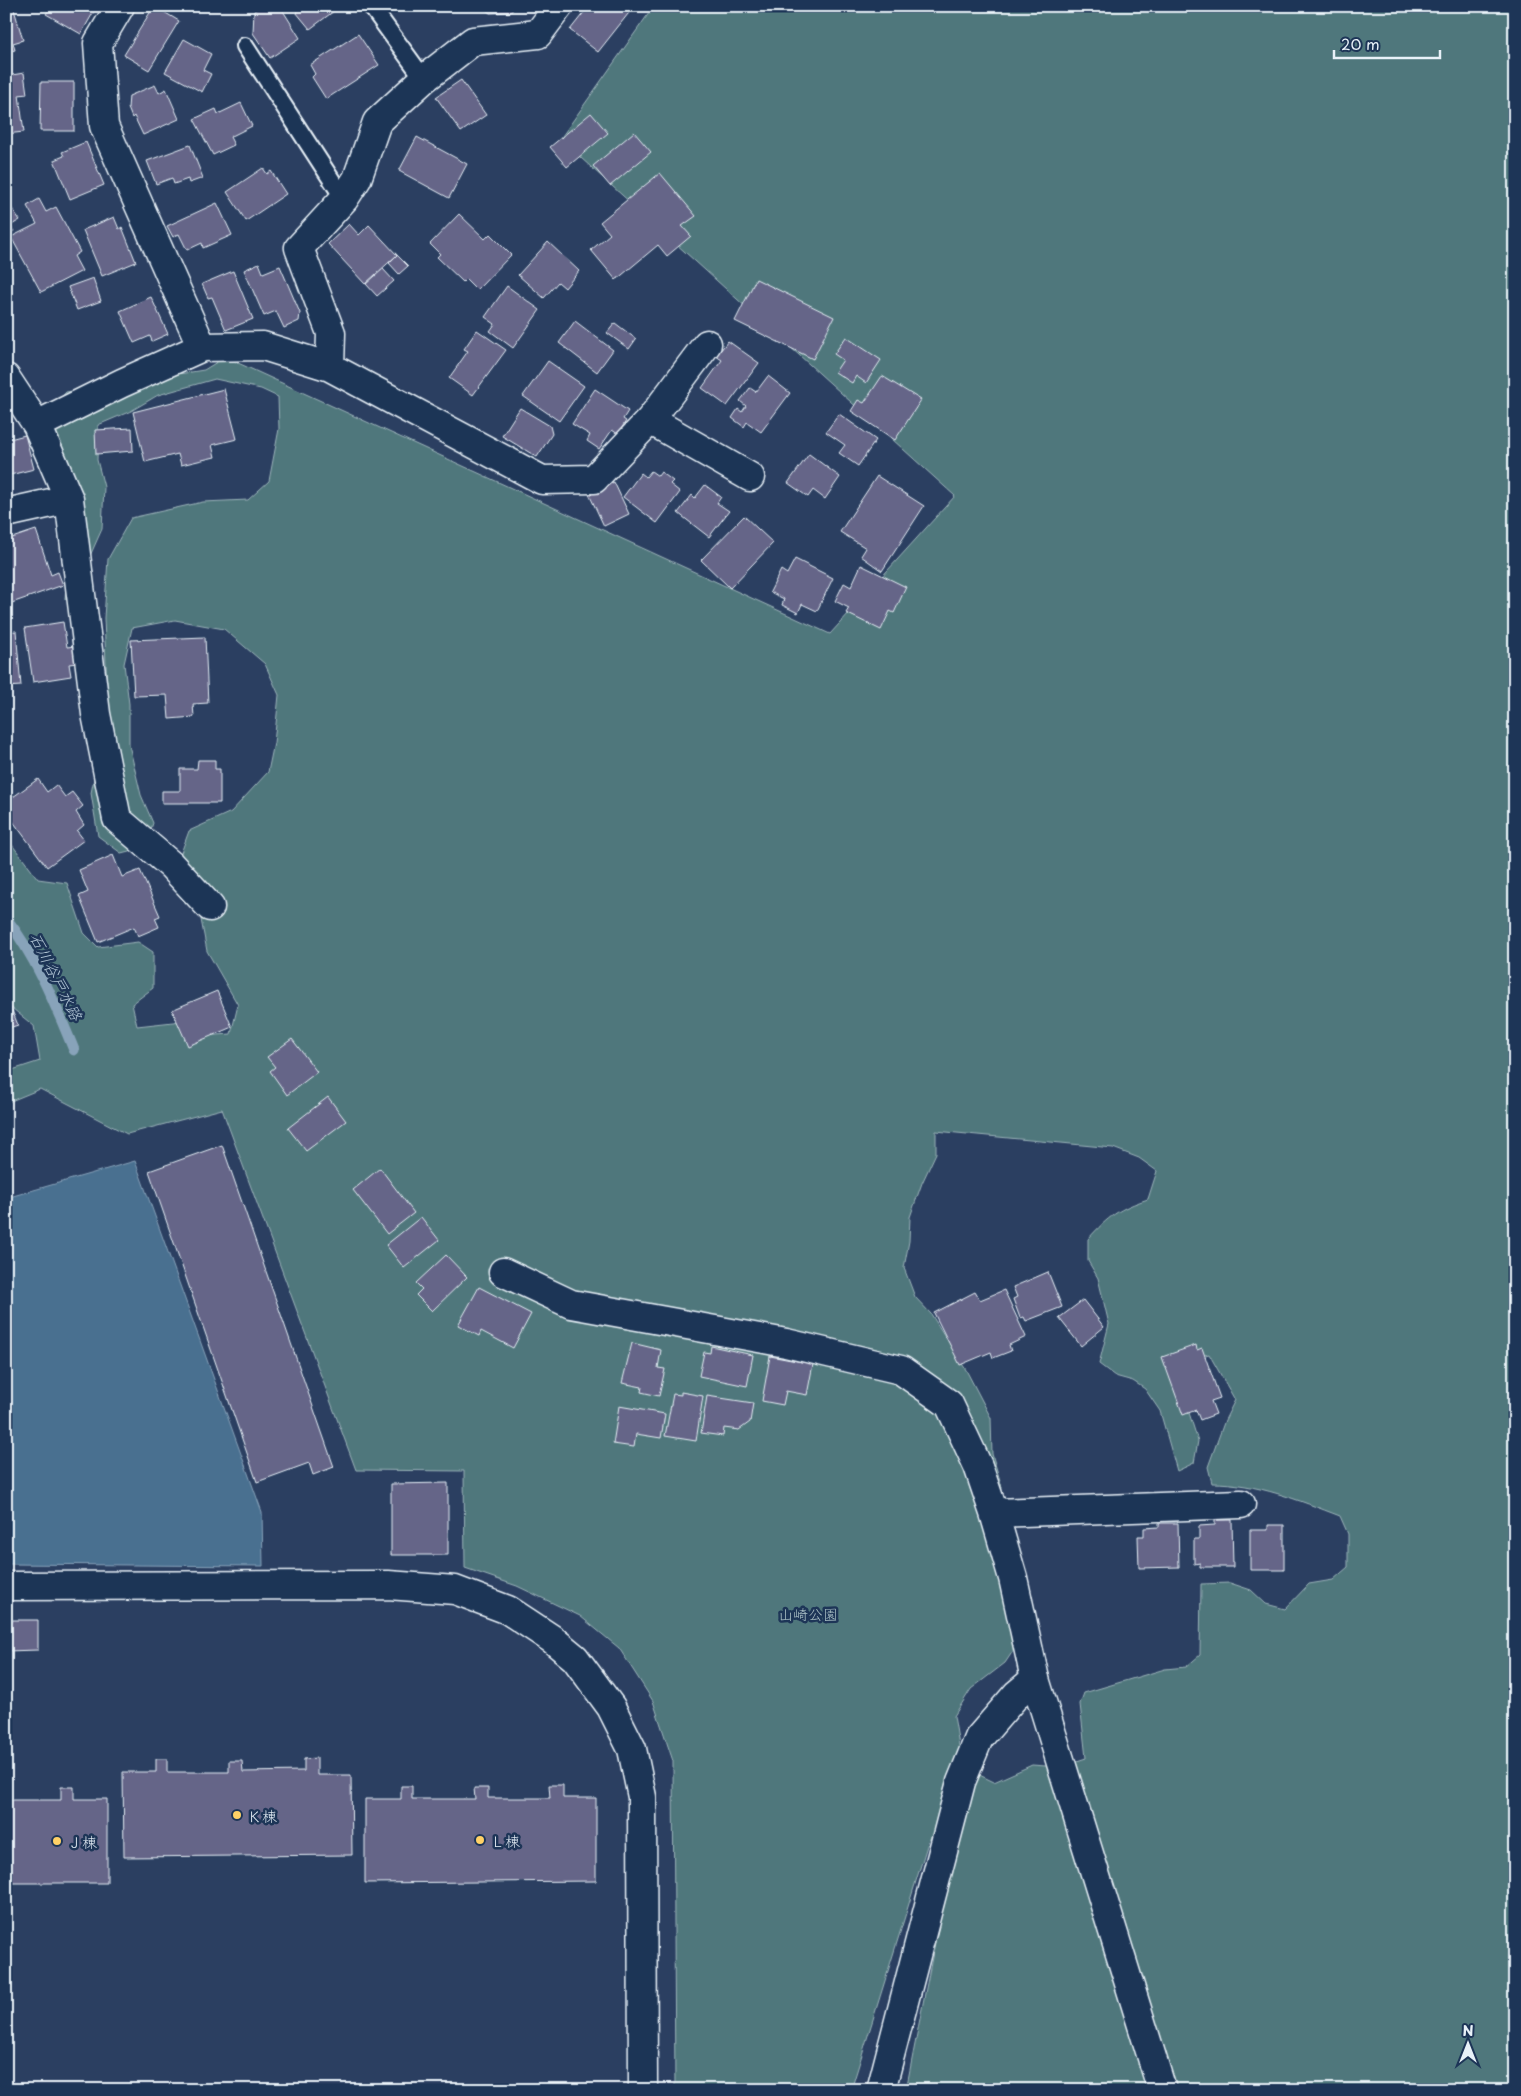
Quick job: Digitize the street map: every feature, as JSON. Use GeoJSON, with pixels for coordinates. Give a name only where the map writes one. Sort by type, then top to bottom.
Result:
{"type":"FeatureCollection","features":[{"type":"Feature","properties":{"kind":"street"},"geometry":{"type":"LineString","coordinates":[[120,6],[98,43],[104,126],[202,347]]}},
{"type":"Feature","properties":{"kind":"street"},"geometry":{"type":"LineString","coordinates":[[330,368],[331,333],[299,248],[344,198],[357,179],[377,122],[424,79],[473,41],[538,34],[559,6]]}},
{"type":"Feature","properties":{"kind":"street"},"geometry":{"type":"LineString","coordinates":[[37,425],[122,383],[202,347],[263,346],[330,368],[542,480],[594,478],[650,420],[707,344]]}},
{"type":"Feature","properties":{"kind":"street"},"geometry":{"type":"LineString","coordinates":[[6,378],[37,425],[69,499],[96,714],[117,819],[171,865],[210,907]]}},
{"type":"Feature","properties":{"kind":"street"},"geometry":{"type":"LineString","coordinates":[[650,420],[750,477]]}},
{"type":"Feature","properties":{"kind":"street"},"geometry":{"type":"LineString","coordinates":[[6,514],[69,499]]}},
{"type":"Feature","properties":{"kind":"street"},"geometry":{"type":"LineString","coordinates":[[503,1272],[571,1304],[786,1343],[901,1370],[949,1404],[978,1466],[994,1513],[1013,1578],[1035,1679],[1162,2090]]}},
{"type":"Feature","properties":{"kind":"street"},"geometry":{"type":"LineString","coordinates":[[994,1513],[1240,1504]]}},
{"type":"Feature","properties":{"kind":"street"},"geometry":{"type":"LineString","coordinates":[[6,1586],[388,1585],[455,1590],[508,1610],[552,1639],[575,1658],[611,1707],[632,1748],[642,1797],[643,2090]]}},
{"type":"Feature","properties":{"kind":"street"},"geometry":{"type":"LineString","coordinates":[[881,2090],[961,1782],[980,1738],[1017,1694],[1035,1679]]}},
{"type":"Feature","properties":{"kind":"lane"},"geometry":{"type":"LineString","coordinates":[[371,6],[424,79]]}},
{"type":"Feature","properties":{"kind":"lane"},"geometry":{"type":"LineString","coordinates":[[244,46],[344,198]]}},
{"type":"Feature","properties":{"kind":"green space","name":"山崎公園"},"geometry":{"type":"Polygon","coordinates":[[[654,6],[1515,6],[1515,2090],[906,2090],[940,1917],[930,1836],[851,2090],[675,2090],[673,1761],[653,1701],[619,1648],[580,1616],[517,1586],[465,1568],[464,1471],[356,1470],[222,1109],[127,1134],[40,1089],[6,1103],[6,1072],[40,1061],[34,1026],[13,1009],[6,1006],[6,801],[10,809],[10,842],[38,879],[67,883],[84,933],[98,947],[138,942],[153,952],[153,988],[132,1004],[137,1026],[182,1021],[204,1036],[231,1034],[238,1005],[207,951],[195,888],[181,853],[189,831],[231,812],[268,772],[274,743],[279,695],[265,664],[224,629],[175,620],[132,628],[124,664],[129,704],[129,745],[141,795],[153,823],[145,847],[121,853],[98,836],[91,793],[108,710],[104,618],[108,559],[131,518],[203,502],[248,500],[269,481],[279,429],[278,397],[261,389],[215,379],[158,395],[131,411],[98,425],[97,460],[104,487],[102,529],[76,587],[65,600],[71,497],[44,417],[66,392],[204,370],[225,357],[830,634],[955,496],[560,139],[654,6]],[[936,1131],[936,1153],[922,1183],[910,1217],[909,1241],[904,1268],[915,1297],[931,1314],[966,1370],[991,1418],[992,1454],[1002,1487],[1001,1503],[1023,1636],[1005,1663],[971,1689],[954,1716],[961,1757],[967,1769],[994,1782],[1032,1765],[1059,1767],[1086,1758],[1080,1704],[1084,1693],[1165,1669],[1186,1667],[1200,1655],[1201,1584],[1230,1583],[1251,1590],[1266,1604],[1285,1609],[1309,1584],[1333,1580],[1348,1567],[1348,1534],[1340,1516],[1261,1489],[1212,1483],[1208,1467],[1225,1420],[1235,1400],[1209,1354],[1183,1361],[1183,1394],[1198,1441],[1194,1463],[1177,1471],[1160,1411],[1145,1389],[1133,1381],[1115,1376],[1099,1364],[1109,1324],[1098,1278],[1088,1261],[1088,1239],[1115,1214],[1148,1199],[1157,1171],[1139,1158],[1113,1148],[936,1131]]]}},
{"type":"Feature","properties":{"kind":"water"},"geometry":{"type":"Polygon","coordinates":[[[135,1161],[262,1512],[263,1566],[6,1564],[6,1198],[135,1161]]]}},
{"type":"Feature","properties":{"kind":"building"},"geometry":{"type":"Polygon","coordinates":[[[13,6],[23,40],[13,43],[15,50],[6,52],[6,7],[13,6]]]}},
{"type":"Feature","properties":{"kind":"building"},"geometry":{"type":"Polygon","coordinates":[[[51,6],[97,6],[81,34],[46,14],[51,6]]]}},
{"type":"Feature","properties":{"kind":"building"},"geometry":{"type":"Polygon","coordinates":[[[154,6],[179,21],[149,70],[124,55],[154,6]]]}},
{"type":"Feature","properties":{"kind":"building"},"geometry":{"type":"Polygon","coordinates":[[[262,6],[280,6],[300,38],[270,58],[253,33],[254,11],[262,6]]]}},
{"type":"Feature","properties":{"kind":"building"},"geometry":{"type":"Polygon","coordinates":[[[299,6],[330,6],[334,11],[310,29],[296,12],[300,8],[299,6]]]}},
{"type":"Feature","properties":{"kind":"building"},"geometry":{"type":"Polygon","coordinates":[[[480,6],[515,6],[511,12],[490,13],[480,6]]]}},
{"type":"Feature","properties":{"kind":"building"},"geometry":{"type":"Polygon","coordinates":[[[589,6],[629,6],[632,9],[598,52],[570,30],[589,6]]]}},
{"type":"Feature","properties":{"kind":"building"},"geometry":{"type":"Polygon","coordinates":[[[358,34],[379,65],[326,99],[312,77],[315,74],[310,65],[358,34]]]}},
{"type":"Feature","properties":{"kind":"building"},"geometry":{"type":"Polygon","coordinates":[[[184,39],[211,54],[203,70],[211,74],[202,92],[165,72],[184,39]]]}},
{"type":"Feature","properties":{"kind":"building"},"geometry":{"type":"Polygon","coordinates":[[[24,73],[27,94],[19,95],[24,132],[6,134],[6,76],[24,73]]]}},
{"type":"Feature","properties":{"kind":"building"},"geometry":{"type":"Polygon","coordinates":[[[461,80],[486,115],[461,132],[436,97],[461,80]]]}},
{"type":"Feature","properties":{"kind":"building"},"geometry":{"type":"Polygon","coordinates":[[[41,82],[74,82],[74,131],[40,131],[41,82]]]}},
{"type":"Feature","properties":{"kind":"building"},"geometry":{"type":"Polygon","coordinates":[[[155,85],[159,93],[166,89],[179,119],[143,135],[128,108],[129,96],[155,85]]]}},
{"type":"Feature","properties":{"kind":"building"},"geometry":{"type":"Polygon","coordinates":[[[241,103],[252,126],[230,137],[234,145],[213,155],[194,119],[216,109],[218,114],[241,103]]]}},
{"type":"Feature","properties":{"kind":"building"},"geometry":{"type":"Polygon","coordinates":[[[591,113],[608,133],[567,167],[550,147],[591,113]]]}},
{"type":"Feature","properties":{"kind":"building"},"geometry":{"type":"Polygon","coordinates":[[[634,132],[651,152],[610,186],[593,166],[634,132]]]}},
{"type":"Feature","properties":{"kind":"building"},"geometry":{"type":"Polygon","coordinates":[[[417,137],[467,164],[449,198],[399,171],[417,137]]]}},
{"type":"Feature","properties":{"kind":"building"},"geometry":{"type":"Polygon","coordinates":[[[86,142],[104,185],[70,199],[54,160],[64,156],[62,152],[86,142]]]}},
{"type":"Feature","properties":{"kind":"building"},"geometry":{"type":"Polygon","coordinates":[[[190,145],[203,178],[189,183],[188,179],[174,184],[172,178],[156,184],[147,161],[190,145]]]}},
{"type":"Feature","properties":{"kind":"building"},"geometry":{"type":"Polygon","coordinates":[[[263,168],[267,174],[271,171],[286,194],[246,221],[227,192],[263,168]]]}},
{"type":"Feature","properties":{"kind":"building"},"geometry":{"type":"Polygon","coordinates":[[[660,173],[696,216],[682,226],[691,236],[667,256],[658,245],[616,280],[591,250],[610,234],[600,222],[660,173]]]}},
{"type":"Feature","properties":{"kind":"building"},"geometry":{"type":"Polygon","coordinates":[[[39,199],[46,212],[56,207],[80,252],[74,256],[82,271],[41,292],[11,237],[37,224],[27,206],[39,199]]]}},
{"type":"Feature","properties":{"kind":"building"},"geometry":{"type":"Polygon","coordinates":[[[6,200],[20,220],[10,226],[14,231],[6,236],[6,200]]]}},
{"type":"Feature","properties":{"kind":"building"},"geometry":{"type":"Polygon","coordinates":[[[217,203],[232,235],[203,248],[202,243],[187,250],[179,234],[173,237],[167,226],[217,203]]]}},
{"type":"Feature","properties":{"kind":"building"},"geometry":{"type":"Polygon","coordinates":[[[459,214],[485,239],[490,234],[511,255],[477,290],[466,279],[463,282],[437,257],[440,254],[430,244],[459,214]]]}},
{"type":"Feature","properties":{"kind":"building"},"geometry":{"type":"Polygon","coordinates":[[[114,217],[119,229],[122,227],[136,262],[102,276],[83,230],[114,217]]]}},
{"type":"Feature","properties":{"kind":"building"},"geometry":{"type":"Polygon","coordinates":[[[349,224],[359,235],[369,225],[397,255],[365,284],[328,244],[349,224]]]}},
{"type":"Feature","properties":{"kind":"building"},"geometry":{"type":"Polygon","coordinates":[[[548,242],[579,271],[565,288],[558,282],[544,298],[518,275],[548,242]]]}},
{"type":"Feature","properties":{"kind":"building"},"geometry":{"type":"Polygon","coordinates":[[[397,255],[408,266],[399,274],[389,263],[397,255]]]}},
{"type":"Feature","properties":{"kind":"building"},"geometry":{"type":"Polygon","coordinates":[[[259,263],[263,273],[280,266],[300,313],[299,321],[284,328],[276,311],[264,316],[244,270],[259,263]]]}},
{"type":"Feature","properties":{"kind":"building"},"geometry":{"type":"Polygon","coordinates":[[[383,269],[394,281],[377,296],[366,284],[383,269]]]}},
{"type":"Feature","properties":{"kind":"building"},"geometry":{"type":"Polygon","coordinates":[[[233,271],[253,319],[226,330],[212,297],[208,298],[202,284],[233,271]]]}},
{"type":"Feature","properties":{"kind":"building"},"geometry":{"type":"Polygon","coordinates":[[[93,278],[101,301],[77,310],[68,287],[93,278]]]}},
{"type":"Feature","properties":{"kind":"building"},"geometry":{"type":"Polygon","coordinates":[[[756,279],[834,317],[813,359],[735,321],[756,279]]]}},
{"type":"Feature","properties":{"kind":"building"},"geometry":{"type":"Polygon","coordinates":[[[507,286],[540,310],[513,348],[490,331],[495,324],[485,317],[507,286]]]}},
{"type":"Feature","properties":{"kind":"building"},"geometry":{"type":"Polygon","coordinates":[[[151,297],[168,334],[152,341],[150,336],[134,343],[120,311],[151,297]]]}},
{"type":"Feature","properties":{"kind":"building"},"geometry":{"type":"Polygon","coordinates":[[[575,321],[613,350],[597,372],[559,343],[575,321]]]}},
{"type":"Feature","properties":{"kind":"building"},"geometry":{"type":"Polygon","coordinates":[[[615,323],[636,339],[629,349],[607,333],[615,323]]]}},
{"type":"Feature","properties":{"kind":"building"},"geometry":{"type":"Polygon","coordinates":[[[477,330],[506,350],[473,395],[449,378],[468,351],[464,349],[477,330]]]}},
{"type":"Feature","properties":{"kind":"building"},"geometry":{"type":"Polygon","coordinates":[[[846,337],[881,360],[866,383],[856,376],[852,383],[835,372],[843,360],[834,354],[846,337]]]}},
{"type":"Feature","properties":{"kind":"building"},"geometry":{"type":"Polygon","coordinates":[[[728,341],[759,363],[727,406],[702,388],[722,360],[716,356],[728,341]]]}},
{"type":"Feature","properties":{"kind":"building"},"geometry":{"type":"Polygon","coordinates":[[[548,361],[584,386],[559,421],[523,396],[548,361]]]}},
{"type":"Feature","properties":{"kind":"building"},"geometry":{"type":"Polygon","coordinates":[[[768,376],[790,393],[761,432],[747,422],[744,427],[732,418],[738,409],[742,412],[746,406],[740,401],[750,388],[756,392],[768,376]]]}},
{"type":"Feature","properties":{"kind":"building"},"geometry":{"type":"Polygon","coordinates":[[[882,376],[921,400],[895,440],[851,411],[858,400],[864,403],[882,376]]]}},
{"type":"Feature","properties":{"kind":"building"},"geometry":{"type":"Polygon","coordinates":[[[224,389],[237,439],[212,445],[215,457],[181,465],[178,454],[145,462],[133,412],[224,389]]]}},
{"type":"Feature","properties":{"kind":"building"},"geometry":{"type":"Polygon","coordinates":[[[595,389],[628,411],[623,419],[626,421],[618,434],[612,430],[599,449],[587,441],[590,435],[572,424],[595,389]]]}},
{"type":"Feature","properties":{"kind":"building"},"geometry":{"type":"Polygon","coordinates":[[[520,408],[550,426],[552,434],[537,457],[502,436],[520,408]]]}},
{"type":"Feature","properties":{"kind":"building"},"geometry":{"type":"Polygon","coordinates":[[[839,414],[876,440],[858,466],[839,453],[845,445],[826,432],[839,414]]]}},
{"type":"Feature","properties":{"kind":"building"},"geometry":{"type":"Polygon","coordinates":[[[132,428],[133,451],[96,454],[95,430],[132,428]]]}},
{"type":"Feature","properties":{"kind":"building"},"geometry":{"type":"Polygon","coordinates":[[[25,435],[34,469],[6,476],[6,440],[25,435]]]}},
{"type":"Feature","properties":{"kind":"building"},"geometry":{"type":"Polygon","coordinates":[[[809,454],[840,477],[825,499],[813,490],[808,497],[788,483],[809,454]]]}},
{"type":"Feature","properties":{"kind":"building"},"geometry":{"type":"Polygon","coordinates":[[[651,471],[658,476],[661,472],[673,481],[670,484],[680,492],[657,523],[623,497],[641,473],[646,477],[651,471]]]}},
{"type":"Feature","properties":{"kind":"building"},"geometry":{"type":"Polygon","coordinates":[[[877,476],[924,506],[882,571],[861,556],[866,548],[840,532],[877,476]]]}},
{"type":"Feature","properties":{"kind":"building"},"geometry":{"type":"Polygon","coordinates":[[[614,482],[629,514],[604,526],[589,494],[614,482]]]}},
{"type":"Feature","properties":{"kind":"building"},"geometry":{"type":"Polygon","coordinates":[[[705,485],[721,497],[717,503],[729,511],[709,537],[678,513],[692,495],[695,498],[705,485]]]}},
{"type":"Feature","properties":{"kind":"building"},"geometry":{"type":"Polygon","coordinates":[[[744,516],[773,543],[730,588],[701,560],[744,516]]]}},
{"type":"Feature","properties":{"kind":"building"},"geometry":{"type":"Polygon","coordinates":[[[36,530],[51,575],[58,572],[63,585],[6,605],[6,540],[36,530]]]}},
{"type":"Feature","properties":{"kind":"building"},"geometry":{"type":"Polygon","coordinates":[[[795,559],[833,578],[817,611],[802,604],[798,613],[782,605],[784,599],[770,592],[781,570],[787,574],[795,559]]]}},
{"type":"Feature","properties":{"kind":"building"},"geometry":{"type":"Polygon","coordinates":[[[861,565],[906,587],[894,613],[890,611],[881,630],[846,613],[849,608],[835,601],[844,583],[851,587],[861,565]]]}},
{"type":"Feature","properties":{"kind":"building"},"geometry":{"type":"Polygon","coordinates":[[[63,622],[67,647],[75,646],[77,663],[69,664],[71,676],[33,682],[25,628],[63,622]]]}},
{"type":"Feature","properties":{"kind":"building"},"geometry":{"type":"Polygon","coordinates":[[[16,631],[21,686],[6,687],[6,632],[16,631]]]}},
{"type":"Feature","properties":{"kind":"building"},"geometry":{"type":"Polygon","coordinates":[[[205,637],[208,703],[193,704],[194,717],[169,719],[167,695],[134,696],[131,640],[205,637]]]}},
{"type":"Feature","properties":{"kind":"building"},"geometry":{"type":"Polygon","coordinates":[[[198,760],[215,760],[215,769],[220,769],[220,803],[162,803],[162,791],[180,791],[180,769],[197,769],[198,760]]]}},
{"type":"Feature","properties":{"kind":"building"},"geometry":{"type":"Polygon","coordinates":[[[38,779],[47,792],[56,785],[65,797],[72,792],[83,806],[76,812],[84,825],[77,831],[84,840],[47,867],[6,812],[6,802],[38,779]]]}},
{"type":"Feature","properties":{"kind":"building"},"geometry":{"type":"Polygon","coordinates":[[[113,855],[122,877],[140,870],[160,916],[155,918],[159,927],[138,936],[134,927],[98,942],[79,896],[88,892],[79,870],[113,855]]]}},
{"type":"Feature","properties":{"kind":"building"},"geometry":{"type":"Polygon","coordinates":[[[217,991],[232,1027],[188,1046],[172,1010],[217,991]]]}},
{"type":"Feature","properties":{"kind":"building"},"geometry":{"type":"Polygon","coordinates":[[[6,996],[18,1025],[6,1029],[6,996]]]}},
{"type":"Feature","properties":{"kind":"building"},"geometry":{"type":"Polygon","coordinates":[[[292,1039],[317,1072],[287,1095],[270,1071],[275,1067],[267,1057],[292,1039]]]}},
{"type":"Feature","properties":{"kind":"building"},"geometry":{"type":"Polygon","coordinates":[[[328,1097],[346,1121],[306,1151],[288,1128],[328,1097]]]}},
{"type":"Feature","properties":{"kind":"building"},"geometry":{"type":"Polygon","coordinates":[[[222,1145],[334,1467],[313,1475],[309,1463],[257,1482],[149,1171],[222,1145]]]}},
{"type":"Feature","properties":{"kind":"building"},"geometry":{"type":"Polygon","coordinates":[[[380,1168],[414,1213],[387,1234],[353,1190],[380,1168]]]}},
{"type":"Feature","properties":{"kind":"building"},"geometry":{"type":"Polygon","coordinates":[[[421,1217],[439,1240],[404,1268],[386,1245],[421,1217]]]}},
{"type":"Feature","properties":{"kind":"building"},"geometry":{"type":"Polygon","coordinates":[[[446,1255],[467,1277],[432,1311],[416,1295],[422,1289],[416,1283],[446,1255]]]}},
{"type":"Feature","properties":{"kind":"building"},"geometry":{"type":"Polygon","coordinates":[[[1048,1272],[1062,1307],[1026,1321],[1024,1317],[1020,1318],[1013,1299],[1017,1297],[1013,1287],[1048,1272]]]}},
{"type":"Feature","properties":{"kind":"building"},"geometry":{"type":"Polygon","coordinates":[[[479,1287],[531,1314],[513,1348],[481,1331],[479,1336],[458,1325],[479,1287]]]}},
{"type":"Feature","properties":{"kind":"building"},"geometry":{"type":"Polygon","coordinates":[[[1004,1290],[1026,1337],[1009,1345],[1011,1351],[993,1358],[991,1352],[960,1365],[934,1313],[975,1292],[980,1300],[1004,1290]]]}},
{"type":"Feature","properties":{"kind":"building"},"geometry":{"type":"Polygon","coordinates":[[[1083,1300],[1104,1327],[1081,1346],[1059,1318],[1083,1300]]]}},
{"type":"Feature","properties":{"kind":"building"},"geometry":{"type":"Polygon","coordinates":[[[632,1343],[661,1350],[658,1368],[665,1369],[659,1396],[641,1392],[642,1387],[622,1383],[632,1343]]]}},
{"type":"Feature","properties":{"kind":"building"},"geometry":{"type":"Polygon","coordinates":[[[1196,1345],[1197,1350],[1202,1348],[1220,1398],[1211,1401],[1216,1414],[1200,1420],[1196,1410],[1183,1415],[1162,1357],[1196,1345]]]}},
{"type":"Feature","properties":{"kind":"building"},"geometry":{"type":"Polygon","coordinates":[[[711,1346],[753,1355],[747,1386],[699,1376],[704,1352],[710,1353],[711,1346]]]}},
{"type":"Feature","properties":{"kind":"building"},"geometry":{"type":"Polygon","coordinates":[[[770,1356],[813,1364],[807,1395],[786,1391],[783,1405],[762,1401],[770,1356]]]}},
{"type":"Feature","properties":{"kind":"building"},"geometry":{"type":"Polygon","coordinates":[[[681,1392],[703,1396],[696,1441],[665,1436],[673,1394],[681,1395],[681,1392]]]}},
{"type":"Feature","properties":{"kind":"building"},"geometry":{"type":"Polygon","coordinates":[[[707,1396],[753,1403],[750,1422],[739,1430],[724,1428],[723,1436],[701,1433],[707,1396]]]}},
{"type":"Feature","properties":{"kind":"building"},"geometry":{"type":"Polygon","coordinates":[[[619,1406],[665,1414],[661,1438],[636,1434],[634,1447],[613,1444],[619,1406]]]}},
{"type":"Feature","properties":{"kind":"building"},"geometry":{"type":"Polygon","coordinates":[[[448,1483],[448,1555],[391,1555],[391,1484],[448,1483]]]}},
{"type":"Feature","properties":{"kind":"building"},"geometry":{"type":"Polygon","coordinates":[[[1215,1520],[1232,1520],[1233,1567],[1200,1567],[1200,1563],[1194,1564],[1194,1539],[1199,1539],[1199,1526],[1215,1525],[1215,1520]]]}},
{"type":"Feature","properties":{"kind":"building"},"geometry":{"type":"Polygon","coordinates":[[[1159,1523],[1178,1523],[1179,1567],[1139,1568],[1138,1536],[1144,1536],[1144,1528],[1159,1527],[1159,1523]]]}},
{"type":"Feature","properties":{"kind":"building"},"geometry":{"type":"Polygon","coordinates":[[[1268,1525],[1284,1525],[1284,1570],[1250,1570],[1250,1530],[1268,1530],[1268,1525]]]}},
{"type":"Feature","properties":{"kind":"building"},"geometry":{"type":"Polygon","coordinates":[[[6,1620],[38,1620],[38,1650],[6,1651],[6,1620]]]}},
{"type":"Feature","properties":{"kind":"building","name":"Ｋ棟"},"geometry":{"type":"Polygon","coordinates":[[[317,1758],[317,1775],[351,1775],[352,1855],[124,1857],[123,1772],[156,1772],[156,1759],[167,1759],[167,1772],[229,1772],[229,1761],[242,1761],[243,1772],[304,1771],[304,1759],[317,1758]]]}},
{"type":"Feature","properties":{"kind":"building","name":"Ｌ棟"},"geometry":{"type":"Polygon","coordinates":[[[549,1785],[563,1785],[563,1798],[596,1798],[596,1881],[365,1883],[365,1799],[401,1799],[401,1786],[412,1786],[412,1799],[475,1799],[474,1788],[488,1788],[488,1798],[550,1798],[549,1785]]]}},
{"type":"Feature","properties":{"kind":"building","name":"Ｊ棟"},"geometry":{"type":"Polygon","coordinates":[[[61,1787],[74,1787],[74,1799],[107,1799],[107,1883],[6,1883],[6,1800],[61,1800],[61,1787]]]}},
{"type":"Feature","properties":{"kind":"waterway","name":"石川谷戸水路"},"geometry":{"type":"LineString","coordinates":[[6,918],[36,965],[74,1050]]}},
{"type":"Feature","properties":{"kind":"place","name":"Ｋ棟"},"geometry":{"type":"Point","coordinates":[237,1815]}},
{"type":"Feature","properties":{"kind":"place","name":"Ｌ棟"},"geometry":{"type":"Point","coordinates":[480,1840]}},
{"type":"Feature","properties":{"kind":"place","name":"Ｊ棟"},"geometry":{"type":"Point","coordinates":[57,1841]}}]}
